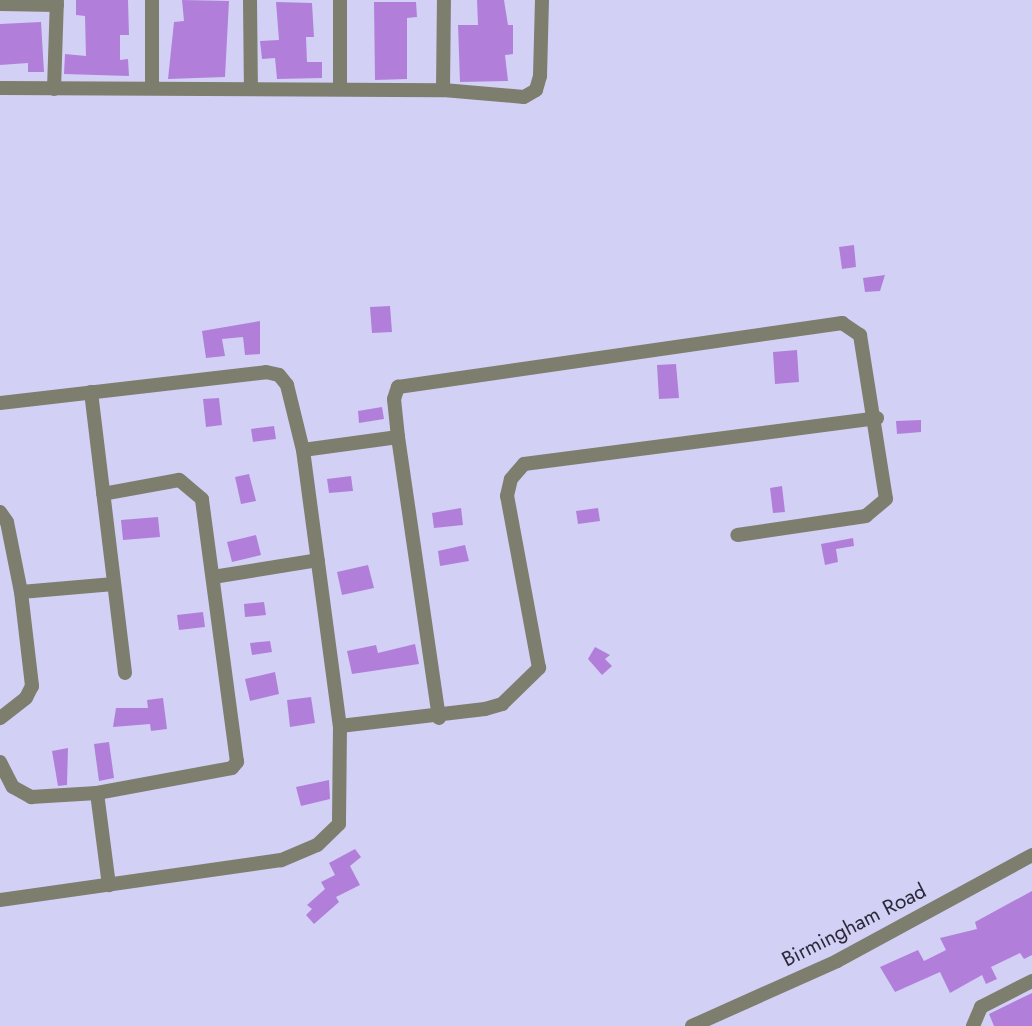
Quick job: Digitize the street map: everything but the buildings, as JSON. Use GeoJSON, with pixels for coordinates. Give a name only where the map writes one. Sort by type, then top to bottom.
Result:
{"type":"FeatureCollection","features":[{"type":"Feature","properties":{"kind":"street"},"geometry":{"type":"LineString","coordinates":[[152,0],[152,87]]}},
{"type":"Feature","properties":{"kind":"street"},"geometry":{"type":"LineString","coordinates":[[250,0],[251,89]]}},
{"type":"Feature","properties":{"kind":"street"},"geometry":{"type":"LineString","coordinates":[[340,0],[340,89]]}},
{"type":"Feature","properties":{"kind":"street"},"geometry":{"type":"LineString","coordinates":[[443,90],[444,0]]}},
{"type":"Feature","properties":{"kind":"street"},"geometry":{"type":"LineString","coordinates":[[0,88],[443,90],[531,96],[540,76],[542,0]]}},
{"type":"Feature","properties":{"kind":"street"},"geometry":{"type":"LineString","coordinates":[[0,4],[57,3],[54,89]]}},
{"type":"Feature","properties":{"kind":"street"},"geometry":{"type":"LineString","coordinates":[[439,718],[394,399],[406,383],[842,323],[860,335],[877,418],[886,499],[874,513],[737,535]]}},
{"type":"Feature","properties":{"kind":"street"},"geometry":{"type":"LineString","coordinates":[[0,402],[266,372],[279,375],[287,384],[303,450],[340,726],[339,824],[317,845],[281,860],[0,900]]}},
{"type":"Feature","properties":{"kind":"street"},"geometry":{"type":"LineString","coordinates":[[91,392],[124,673]]}},
{"type":"Feature","properties":{"kind":"street"},"geometry":{"type":"LineString","coordinates":[[340,726],[439,718],[502,704],[539,668],[507,496],[511,480],[524,464],[877,418]]}},
{"type":"Feature","properties":{"kind":"street"},"geometry":{"type":"LineString","coordinates":[[303,450],[398,437]]}},
{"type":"Feature","properties":{"kind":"street"},"geometry":{"type":"LineString","coordinates":[[0,762],[13,787],[32,797],[97,793],[232,768],[237,762],[202,499],[192,486],[179,480],[103,494]]}},
{"type":"Feature","properties":{"kind":"street"},"geometry":{"type":"LineString","coordinates":[[0,512],[7,522],[21,592],[32,686],[26,698],[0,718]]}},
{"type":"Feature","properties":{"kind":"street"},"geometry":{"type":"LineString","coordinates":[[213,577],[318,560]]}},
{"type":"Feature","properties":{"kind":"street"},"geometry":{"type":"LineString","coordinates":[[21,592],[114,584]]}},
{"type":"Feature","properties":{"kind":"street"},"geometry":{"type":"LineString","coordinates":[[97,793],[109,885]]}},
{"type":"Feature","properties":{"kind":"street","name":"Birmingham Road"},"geometry":{"type":"LineString","coordinates":[[692,1026],[837,961],[1032,855]]}},
{"type":"Feature","properties":{"kind":"street"},"geometry":{"type":"LineString","coordinates":[[973,1026],[981,1007],[1032,981]]}}]}
